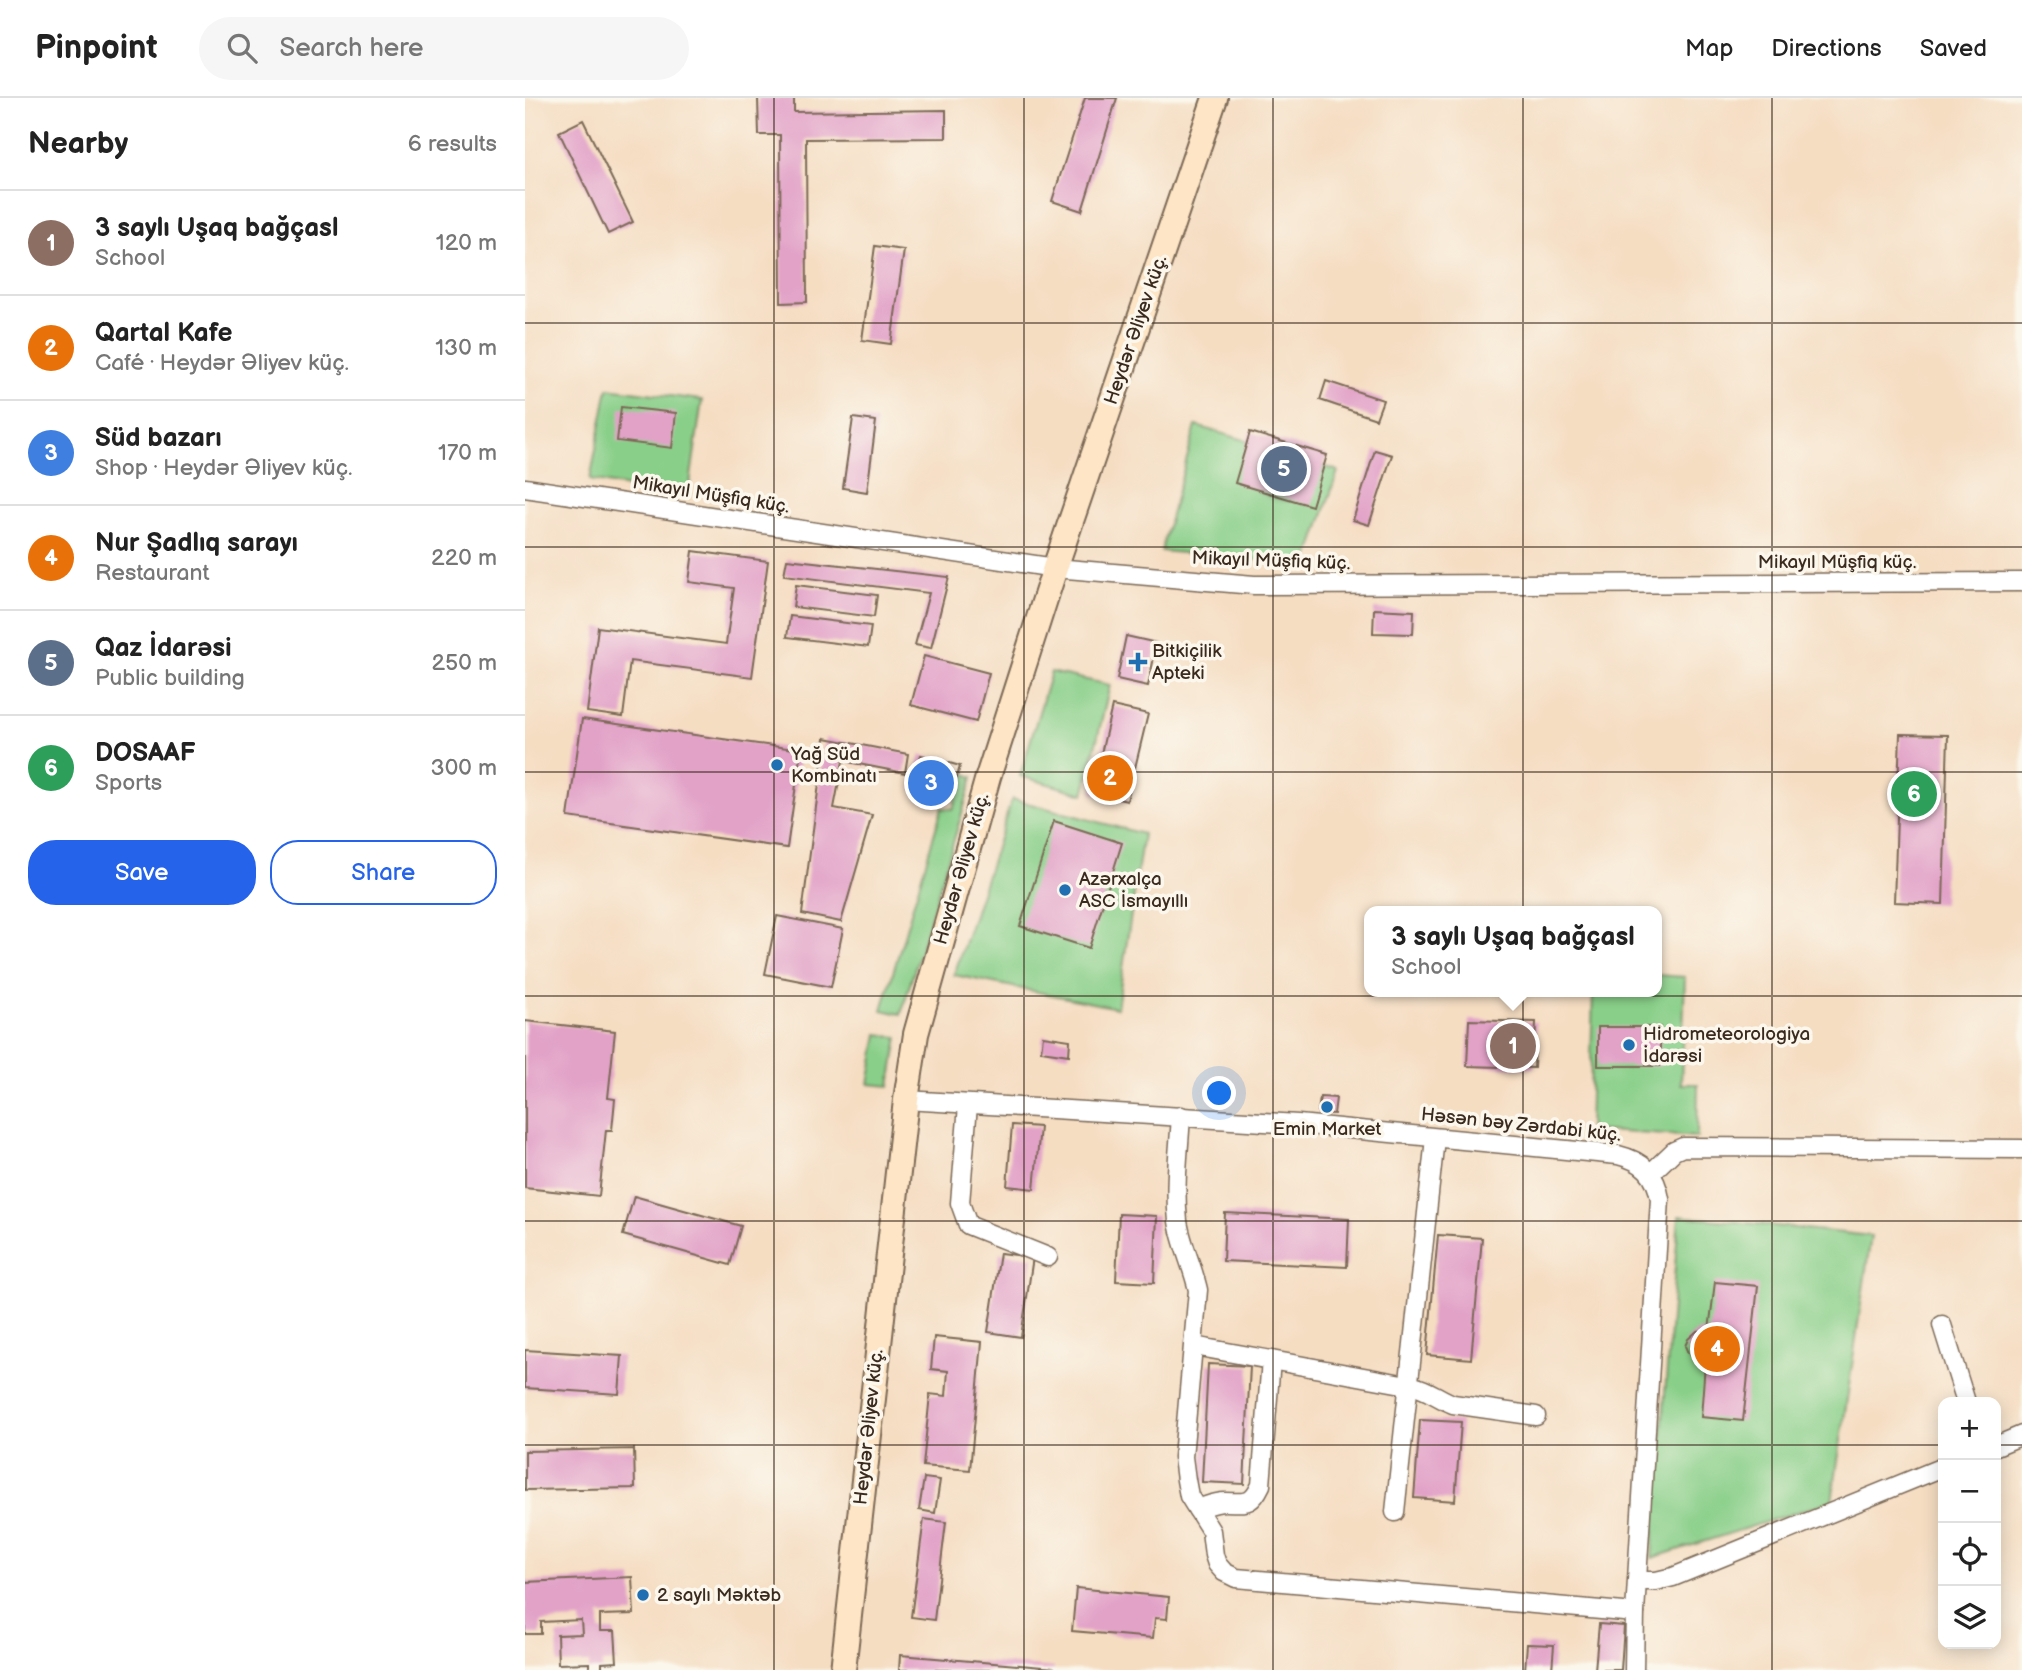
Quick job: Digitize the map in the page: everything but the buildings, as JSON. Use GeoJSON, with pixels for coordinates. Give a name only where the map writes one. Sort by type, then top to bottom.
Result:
{"type":"FeatureCollection","features":[{"type":"Feature","properties":{"kind":"main road","name":"Heydər Əliyev küç."},"geometry":{"type":"LineString","coordinates":[[843,1670],[906,1100],[916,1034],[988,777],[1055,568],[1215,98]]}},
{"type":"Feature","properties":{"kind":"street","name":"Mikayıl Müşfiq küç."},"geometry":{"type":"LineString","coordinates":[[525,488],[1055,568],[1280,585],[2022,582]]}},
{"type":"Feature","properties":{"kind":"street","name":"Həsən bəy Zərdabi küç."},"geometry":{"type":"LineString","coordinates":[[906,1100],[1181,1115],[1618,1155],[1633,1158],[1651,1172]]}},
{"type":"Feature","properties":{"kind":"street"},"geometry":{"type":"LineString","coordinates":[[968,1105],[960,1203],[968,1225],[1048,1257]]}},
{"type":"Feature","properties":{"kind":"street"},"geometry":{"type":"LineString","coordinates":[[1181,1115],[1177,1173],[1178,1223],[1198,1290],[1183,1457],[1189,1496],[1211,1531],[1214,1555],[1224,1572],[1236,1577],[1635,1613]]}},
{"type":"Feature","properties":{"kind":"street"},"geometry":{"type":"LineString","coordinates":[[1395,1512],[1435,1138]]}},
{"type":"Feature","properties":{"kind":"street"},"geometry":{"type":"LineString","coordinates":[[1634,1670],[1635,1613],[1660,1199],[1658,1186],[1651,1172],[1674,1151],[1683,1147],[2022,1149]]}},
{"type":"Feature","properties":{"kind":"street"},"geometry":{"type":"LineString","coordinates":[[1942,1325],[1964,1397]]}},
{"type":"Feature","properties":{"kind":"street"},"geometry":{"type":"LineString","coordinates":[[1194,1346],[1423,1388],[1453,1404],[1536,1416]]}},
{"type":"Feature","properties":{"kind":"street"},"geometry":{"type":"LineString","coordinates":[[1197,1509],[1215,1503],[1245,1503],[1255,1498],[1261,1485],[1271,1360]]}},
{"type":"Feature","properties":{"kind":"street"},"geometry":{"type":"LineString","coordinates":[[2001,1444],[2022,1435]]}},
{"type":"Feature","properties":{"kind":"street"},"geometry":{"type":"LineString","coordinates":[[1638,1581],[1673,1577],[1938,1469]]}},
{"type":"Feature","properties":{"kind":"green space"},"geometry":{"type":"Polygon","coordinates":[[[608,388],[702,400],[688,498],[590,480],[608,388]]]}},
{"type":"Feature","properties":{"kind":"green space"},"geometry":{"type":"Polygon","coordinates":[[[1196,426],[1338,471],[1307,564],[1161,551],[1196,426]]]}},
{"type":"Feature","properties":{"kind":"green space"},"geometry":{"type":"Polygon","coordinates":[[[1051,672],[1110,685],[1084,794],[1020,776],[1051,672]]]}},
{"type":"Feature","properties":{"kind":"green space"},"geometry":{"type":"Polygon","coordinates":[[[963,773],[973,777],[901,1014],[882,1010],[942,808],[953,809],[963,773]]]}},
{"type":"Feature","properties":{"kind":"green space"},"geometry":{"type":"Polygon","coordinates":[[[1012,799],[1143,834],[1117,1008],[954,975],[1012,799]]]}},
{"type":"Feature","properties":{"kind":"green space"},"geometry":{"type":"Polygon","coordinates":[[[1662,975],[1685,977],[1681,1084],[1698,1084],[1697,1137],[1589,1130],[1593,997],[1662,997],[1662,975]]]}},
{"type":"Feature","properties":{"kind":"green space"},"geometry":{"type":"Polygon","coordinates":[[[878,1034],[898,1037],[890,1086],[869,1084],[878,1034]]]}},
{"type":"Feature","properties":{"kind":"green space"},"geometry":{"type":"Polygon","coordinates":[[[1679,1216],[1871,1236],[1832,1501],[1652,1558],[1679,1216]]]}},
{"type":"Feature","properties":{"kind":"place","name":"Qaz İdarəsi"},"geometry":{"type":"Point","coordinates":[1284,469]}},
{"type":"Feature","properties":{"kind":"place","name":"Bitkiçilik Apteki"},"geometry":{"type":"Point","coordinates":[1138,662]}},
{"type":"Feature","properties":{"kind":"place","name":"Yağ Süd Kombinatı"},"geometry":{"type":"Point","coordinates":[777,765]}},
{"type":"Feature","properties":{"kind":"place","name":"Qartal Kafe"},"geometry":{"type":"Point","coordinates":[1110,778]}},
{"type":"Feature","properties":{"kind":"place","name":"Süd bazarı"},"geometry":{"type":"Point","coordinates":[931,783]}},
{"type":"Feature","properties":{"kind":"place","name":"DOSAAF"},"geometry":{"type":"Point","coordinates":[1914,794]}},
{"type":"Feature","properties":{"kind":"place","name":"Azərxalça ASC İsmayıllı"},"geometry":{"type":"Point","coordinates":[1065,890]}},
{"type":"Feature","properties":{"kind":"place","name":"Hidrometeorologiya İdarəsi"},"geometry":{"type":"Point","coordinates":[1629,1045]}},
{"type":"Feature","properties":{"kind":"place","name":"3 saylı Uşaq bağçasl"},"geometry":{"type":"Point","coordinates":[1513,1046]}},
{"type":"Feature","properties":{"kind":"place","name":"Emin Market"},"geometry":{"type":"Point","coordinates":[1327,1107]}},
{"type":"Feature","properties":{"kind":"place","name":"Nur Şadlıq sarayı"},"geometry":{"type":"Point","coordinates":[1717,1349]}},
{"type":"Feature","properties":{"kind":"place","name":"2 saylı Məktəb"},"geometry":{"type":"Point","coordinates":[643,1595]}}]}
